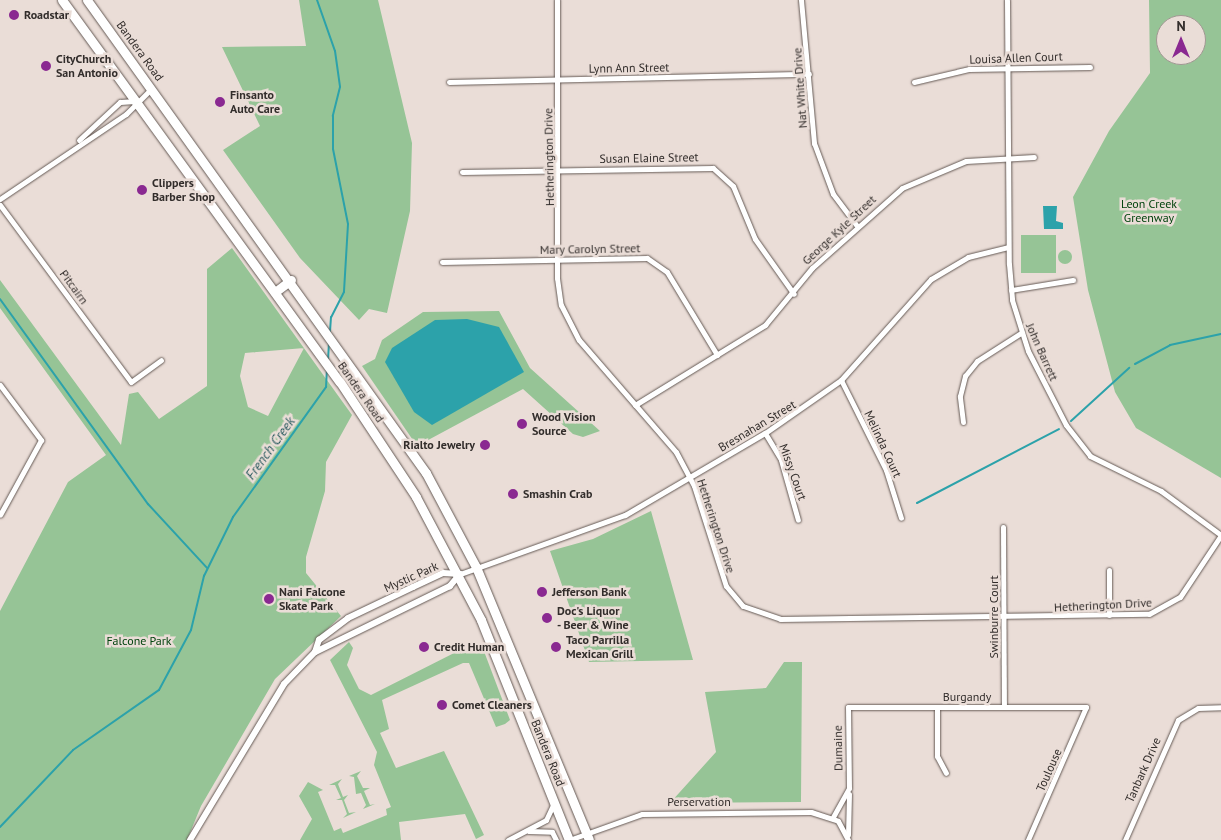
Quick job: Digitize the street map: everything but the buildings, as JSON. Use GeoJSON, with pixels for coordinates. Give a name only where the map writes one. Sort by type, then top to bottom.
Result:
{"type":"FeatureCollection","features":[{"type":"Feature","properties":{"kind":"main road","name":"Bandera Road"},"geometry":{"type":"LineString","coordinates":[[62,0],[340,382],[416,497],[460,574],[569,840]]}},
{"type":"Feature","properties":{"kind":"main road","name":"Bandera Road"},"geometry":{"type":"LineString","coordinates":[[87,0],[346,356],[426,473],[476,567],[588,836]]}},
{"type":"Feature","properties":{"kind":"main road"},"geometry":{"type":"LineString","coordinates":[[275,292],[291,280]]}},
{"type":"Feature","properties":{"kind":"street","name":"Hetherington Drive"},"geometry":{"type":"LineString","coordinates":[[557,0],[560,170],[557,259],[558,291],[572,329],[635,405],[667,440],[690,477],[726,586],[754,613],[780,618],[1004,618],[1149,614],[1173,603],[1221,535]]}},
{"type":"Feature","properties":{"kind":"street","name":"Nat White Drive"},"geometry":{"type":"LineString","coordinates":[[801,0],[809,74],[811,125],[819,160],[833,194],[856,225]]}},
{"type":"Feature","properties":{"kind":"street","name":"John Barrett"},"geometry":{"type":"LineString","coordinates":[[1007,0],[1008,247],[1011,290],[1021,333],[1066,425],[1090,456],[1161,491],[1221,535]]}},
{"type":"Feature","properties":{"kind":"street","name":"Louisa Allen Court"},"geometry":{"type":"LineString","coordinates":[[914,82],[969,69],[1090,66]]}},
{"type":"Feature","properties":{"kind":"street","name":"Lynn Ann Street"},"geometry":{"type":"LineString","coordinates":[[449,82],[809,74]]}},
{"type":"Feature","properties":{"kind":"street"},"geometry":{"type":"LineString","coordinates":[[0,199],[77,143],[126,114],[135,101],[152,89]]}},
{"type":"Feature","properties":{"kind":"street"},"geometry":{"type":"LineString","coordinates":[[77,143],[120,102],[135,101]]}},
{"type":"Feature","properties":{"kind":"street","name":"George Kyle Street"},"geometry":{"type":"LineString","coordinates":[[635,405],[765,325],[794,294],[812,268],[856,225],[922,177],[966,161],[1008,156],[1034,157]]}},
{"type":"Feature","properties":{"kind":"street","name":"Susan Elaine Street"},"geometry":{"type":"LineString","coordinates":[[462,172],[705,166],[719,171],[733,186],[768,260],[794,294]]}},
{"type":"Feature","properties":{"kind":"street","name":"Pitcairn"},"geometry":{"type":"LineString","coordinates":[[0,205],[130,382],[161,360]]}},
{"type":"Feature","properties":{"kind":"street","name":"Bresnahan Street"},"geometry":{"type":"LineString","coordinates":[[460,574],[625,515],[765,433],[841,380],[931,279],[968,257],[1008,247]]}},
{"type":"Feature","properties":{"kind":"street","name":"Mary Carolyn Street"},"geometry":{"type":"LineString","coordinates":[[442,262],[557,259],[656,261],[667,272],[717,355]]}},
{"type":"Feature","properties":{"kind":"street"},"geometry":{"type":"LineString","coordinates":[[1011,290],[1073,280]]}},
{"type":"Feature","properties":{"kind":"street"},"geometry":{"type":"LineString","coordinates":[[963,422],[960,396],[970,368],[1021,333]]}},
{"type":"Feature","properties":{"kind":"street","name":"Melinda Court"},"geometry":{"type":"LineString","coordinates":[[841,380],[886,470],[901,518]]}},
{"type":"Feature","properties":{"kind":"street"},"geometry":{"type":"LineString","coordinates":[[0,385],[41,440],[0,515]]}},
{"type":"Feature","properties":{"kind":"street","name":"Missy Court"},"geometry":{"type":"LineString","coordinates":[[765,433],[781,460],[798,520]]}},
{"type":"Feature","properties":{"kind":"street","name":"Swinburre Court"},"geometry":{"type":"LineString","coordinates":[[1003,527],[1004,707]]}},
{"type":"Feature","properties":{"kind":"street"},"geometry":{"type":"LineString","coordinates":[[1109,570],[1109,615]]}},
{"type":"Feature","properties":{"kind":"street","name":"Mystic Park"},"geometry":{"type":"LineString","coordinates":[[315,652],[319,640],[348,618],[443,572],[460,574]]}},
{"type":"Feature","properties":{"kind":"street","name":"Mystic Park"},"geometry":{"type":"LineString","coordinates":[[190,840],[284,684],[315,652],[450,586],[460,574]]}},
{"type":"Feature","properties":{"kind":"street","name":"Burgandy"},"geometry":{"type":"LineString","coordinates":[[848,707],[1086,707]]}},
{"type":"Feature","properties":{"kind":"street","name":"Dumaine"},"geometry":{"type":"LineString","coordinates":[[848,707],[848,839]]}},
{"type":"Feature","properties":{"kind":"street"},"geometry":{"type":"LineString","coordinates":[[938,707],[937,756],[946,773]]}},
{"type":"Feature","properties":{"kind":"street","name":"Toulouse"},"geometry":{"type":"LineString","coordinates":[[1028,840],[1086,707]]}},
{"type":"Feature","properties":{"kind":"street","name":"Tanbark Drive"},"geometry":{"type":"LineString","coordinates":[[1125,840],[1174,726],[1188,713],[1221,707]]}},
{"type":"Feature","properties":{"kind":"street","name":"Dumaine"},"geometry":{"type":"LineString","coordinates":[[848,839],[833,817],[849,788]]}},
{"type":"Feature","properties":{"kind":"street"},"geometry":{"type":"LineString","coordinates":[[508,840],[546,820],[554,803]]}},
{"type":"Feature","properties":{"kind":"street","name":"Perservation"},"geometry":{"type":"LineString","coordinates":[[569,840],[588,836],[652,813],[810,812],[833,817]]}},
{"type":"Feature","properties":{"kind":"street"},"geometry":{"type":"LineString","coordinates":[[528,831],[552,832],[556,840]]}},
{"type":"Feature","properties":{"kind":"green space"},"geometry":{"type":"Polygon","coordinates":[[[299,0],[378,0],[412,143],[410,211],[387,313],[369,309],[359,320],[300,258],[223,150],[260,126],[222,47],[306,46],[299,0]]]}},
{"type":"Feature","properties":{"kind":"green space","name":"Leon Creek Greenway"},"geometry":{"type":"Polygon","coordinates":[[[1149,0],[1221,0],[1221,478],[1136,428],[1115,392],[1088,290],[1073,197],[1109,131],[1150,73],[1149,0]]]}},
{"type":"Feature","properties":{"kind":"green space"},"geometry":{"type":"Polygon","coordinates":[[[1021,235],[1056,235],[1056,273],[1021,273],[1021,235]]]}},
{"type":"Feature","properties":{"kind":"green space","name":"Falcone Park"},"geometry":{"type":"Polygon","coordinates":[[[232,248],[304,348],[352,415],[326,462],[325,491],[306,557],[306,573],[341,616],[275,679],[201,806],[187,840],[0,840],[0,611],[68,482],[106,455],[0,308],[0,280],[121,445],[129,394],[138,392],[159,419],[207,386],[207,269],[232,248]],[[304,348],[245,353],[240,376],[248,407],[268,416],[304,348]]]}},
{"type":"Feature","properties":{"kind":"green space"},"geometry":{"type":"Polygon","coordinates":[[[1062,250],[1068,250],[1072,257],[1068,264],[1062,264],[1058,260],[1058,254],[1062,250]]]}},
{"type":"Feature","properties":{"kind":"green space"},"geometry":{"type":"Polygon","coordinates":[[[499,311],[530,368],[600,431],[583,437],[573,434],[523,389],[417,446],[362,366],[375,359],[382,340],[423,312],[499,311]]]}},
{"type":"Feature","properties":{"kind":"green space"},"geometry":{"type":"Polygon","coordinates":[[[651,511],[693,660],[589,662],[550,551],[593,539],[651,511]]]}},
{"type":"Feature","properties":{"kind":"green space"},"geometry":{"type":"Polygon","coordinates":[[[349,642],[353,648],[347,665],[359,689],[371,695],[468,646],[482,646],[510,720],[496,727],[469,663],[463,663],[382,700],[389,729],[380,733],[396,768],[444,751],[484,835],[476,839],[465,814],[399,822],[401,840],[300,840],[312,819],[299,796],[308,782],[323,790],[318,792],[334,831],[341,828],[343,833],[387,815],[386,809],[391,807],[374,765],[377,752],[330,660],[349,642]]]}},
{"type":"Feature","properties":{"kind":"green space"},"geometry":{"type":"Polygon","coordinates":[[[784,662],[802,662],[801,802],[670,803],[716,752],[705,692],[766,688],[784,662]]]}},
{"type":"Feature","properties":{"kind":"green space"},"geometry":{"type":"Polygon","coordinates":[[[361,771],[357,776],[363,788],[370,788],[364,791],[370,805],[375,804],[363,809],[366,805],[361,793],[356,794],[354,777],[349,776],[361,771]]]}},
{"type":"Feature","properties":{"kind":"green space"},"geometry":{"type":"Polygon","coordinates":[[[342,779],[338,784],[343,797],[348,795],[344,800],[349,813],[356,812],[343,818],[347,814],[342,800],[336,800],[341,798],[335,785],[329,785],[342,779]]]}},
{"type":"Feature","properties":{"kind":"water"},"geometry":{"type":"Polygon","coordinates":[[[1043,206],[1057,206],[1056,221],[1063,223],[1063,229],[1044,229],[1043,206]]]}},
{"type":"Feature","properties":{"kind":"water"},"geometry":{"type":"Polygon","coordinates":[[[467,319],[499,327],[524,372],[432,425],[414,412],[385,362],[392,348],[435,320],[467,319]]]}},
{"type":"Feature","properties":{"kind":"waterway","name":"French Creek"},"geometry":{"type":"LineString","coordinates":[[317,0],[335,51],[340,87],[333,116],[333,149],[348,224],[344,292],[331,317],[330,333]]}},
{"type":"Feature","properties":{"kind":"waterway"},"geometry":{"type":"LineString","coordinates":[[0,299],[148,504],[207,568]]}},
{"type":"Feature","properties":{"kind":"waterway"},"geometry":{"type":"LineString","coordinates":[[1135,364],[1170,345],[1221,334]]}},
{"type":"Feature","properties":{"kind":"waterway","name":"French Creek"},"geometry":{"type":"LineString","coordinates":[[328,361],[329,343]]}},
{"type":"Feature","properties":{"kind":"waterway"},"geometry":{"type":"LineString","coordinates":[[1071,421],[1129,368]]}},
{"type":"Feature","properties":{"kind":"waterway","name":"French Creek"},"geometry":{"type":"LineString","coordinates":[[0,827],[73,750],[159,690],[191,630],[204,576],[233,517],[326,387],[327,370]]}},
{"type":"Feature","properties":{"kind":"waterway"},"geometry":{"type":"LineString","coordinates":[[917,503],[1059,429]]}},
{"type":"Feature","properties":{"kind":"place","name":"Roadstar"},"geometry":{"type":"Point","coordinates":[14,15]}},
{"type":"Feature","properties":{"kind":"place","name":"CityChurch San Antonio"},"geometry":{"type":"Point","coordinates":[46,66]}},
{"type":"Feature","properties":{"kind":"place","name":"Finsanto Auto Care"},"geometry":{"type":"Point","coordinates":[220,102]}},
{"type":"Feature","properties":{"kind":"place","name":"Clippers Barber Shop"},"geometry":{"type":"Point","coordinates":[142,190]}},
{"type":"Feature","properties":{"kind":"place","name":"Wood Vision Source"},"geometry":{"type":"Point","coordinates":[522,424]}},
{"type":"Feature","properties":{"kind":"place","name":"Rialto Jewelry"},"geometry":{"type":"Point","coordinates":[485,445]}},
{"type":"Feature","properties":{"kind":"place","name":"Smashin Crab"},"geometry":{"type":"Point","coordinates":[513,494]}},
{"type":"Feature","properties":{"kind":"place","name":"Jefferson Bank"},"geometry":{"type":"Point","coordinates":[542,592]}},
{"type":"Feature","properties":{"kind":"place","name":"Nani Falcone Skate Park"},"geometry":{"type":"Point","coordinates":[269,599]}},
{"type":"Feature","properties":{"kind":"place","name":"Doc's Liquor - Beer & Wine"},"geometry":{"type":"Point","coordinates":[547,618]}},
{"type":"Feature","properties":{"kind":"place","name":"Credit Human"},"geometry":{"type":"Point","coordinates":[424,647]}},
{"type":"Feature","properties":{"kind":"place","name":"Taco Parrilla Mexican Grill"},"geometry":{"type":"Point","coordinates":[556,647]}},
{"type":"Feature","properties":{"kind":"place","name":"Comet Cleaners"},"geometry":{"type":"Point","coordinates":[442,705]}}]}
